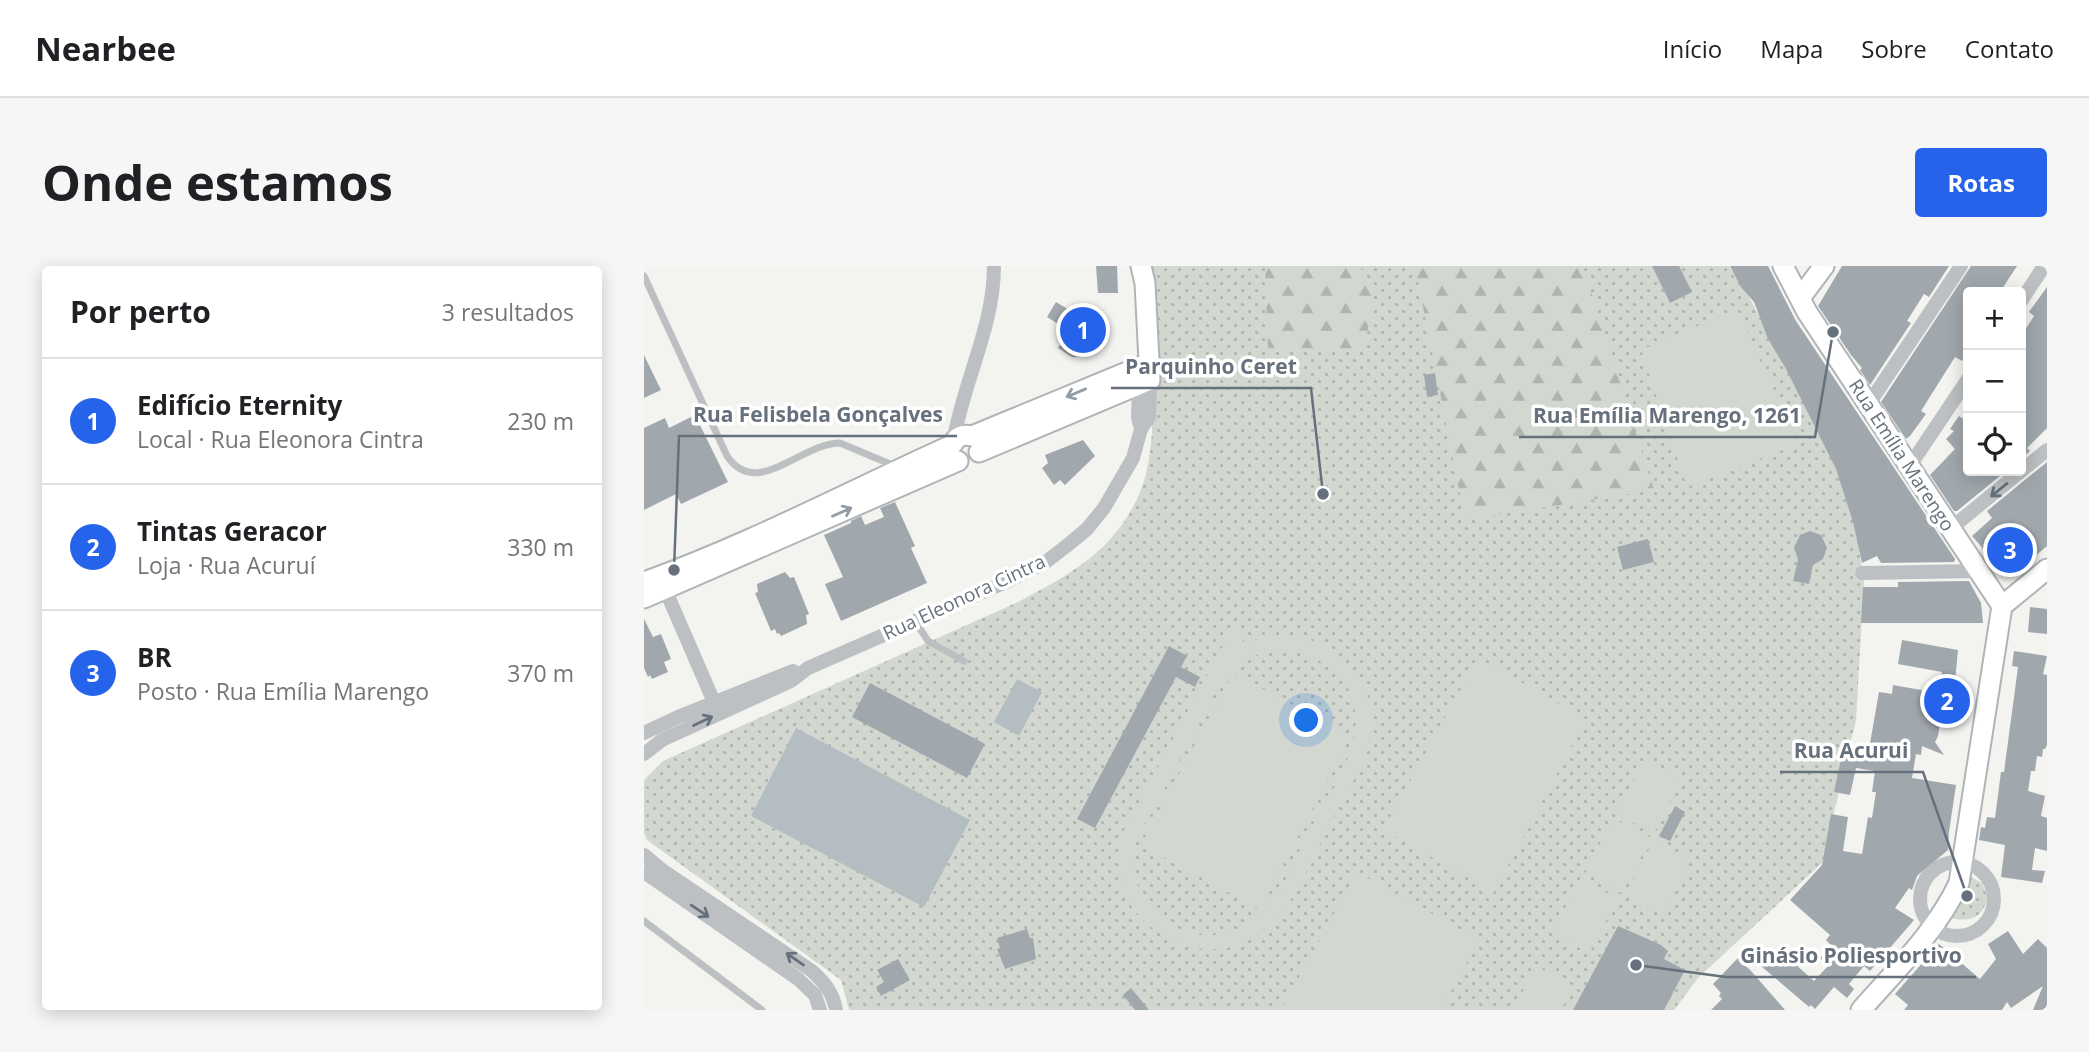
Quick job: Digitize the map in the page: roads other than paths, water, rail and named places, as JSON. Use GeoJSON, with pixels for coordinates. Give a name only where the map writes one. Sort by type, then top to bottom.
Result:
{"type":"FeatureCollection","features":[{"type":"Feature","properties":{"kind":"street"},"geometry":{"type":"LineString","coordinates":[[963,442],[973,373],[986,324],[995,266]]}},
{"type":"Feature","properties":{"kind":"street","name":"Rua Eleonora Cintra"},"geometry":{"type":"LineString","coordinates":[[644,733],[788,672],[808,668],[1047,561],[1087,528],[1104,508],[1133,458],[1141,429],[1138,417],[1144,374],[1146,283],[1140,266]]}},
{"type":"Feature","properties":{"kind":"street","name":"Rua Emília Marengo"},"geometry":{"type":"LineString","coordinates":[[1783,266],[1800,298],[1868,405],[2002,606]]}},
{"type":"Feature","properties":{"kind":"street"},"geometry":{"type":"LineString","coordinates":[[1800,298],[1824,266]]}},
{"type":"Feature","properties":{"kind":"street"},"geometry":{"type":"LineString","coordinates":[[1868,405],[1961,266]]}},
{"type":"Feature","properties":{"kind":"street"},"geometry":{"type":"LineString","coordinates":[[2026,293],[2044,266]]}},
{"type":"Feature","properties":{"kind":"street"},"geometry":{"type":"LineString","coordinates":[[644,582],[747,539],[900,468],[1144,374]]}},
{"type":"Feature","properties":{"kind":"street"},"geometry":{"type":"LineString","coordinates":[[1909,467],[1963,386]]}},
{"type":"Feature","properties":{"kind":"street"},"geometry":{"type":"LineString","coordinates":[[644,598],[963,442]]}},
{"type":"Feature","properties":{"kind":"street"},"geometry":{"type":"LineString","coordinates":[[1950,529],[2047,450]]}},
{"type":"Feature","properties":{"kind":"street"},"geometry":{"type":"LineString","coordinates":[[1861,1010],[1933,927],[1957,888],[2002,606],[2047,569]]}},
{"type":"Feature","properties":{"kind":"street"},"geometry":{"type":"LineString","coordinates":[[1862,573],[1978,571]]}},
{"type":"Feature","properties":{"kind":"street"},"geometry":{"type":"LineString","coordinates":[[665,589],[714,702]]}},
{"type":"Feature","properties":{"kind":"street","name":"Rua Eleonora Cintra"},"geometry":{"type":"LineString","coordinates":[[644,754],[662,740],[791,681],[808,668]]}},
{"type":"Feature","properties":{"kind":"street"},"geometry":{"type":"LineString","coordinates":[[644,855],[662,870],[812,971],[829,990],[836,1010]]}},
{"type":"Feature","properties":{"kind":"street"},"geometry":{"type":"LineString","coordinates":[[1962,862],[1974,866],[1984,874],[1991,884],[1994,896],[1988,920],[1979,929],[1956,936],[1933,927],[1921,907],[1920,895],[1923,883],[1930,874],[1939,866],[1962,862]]}},
{"type":"Feature","properties":{"kind":"street"},"geometry":{"type":"LineString","coordinates":[[644,872],[798,979],[815,995],[820,1010]]}},
{"type":"Feature","properties":{"kind":"lane"},"geometry":{"type":"LineString","coordinates":[[644,276],[734,466],[751,474],[762,474],[808,452],[831,443],[841,443],[900,468]]}},
{"type":"Feature","properties":{"kind":"lane"},"geometry":{"type":"LineString","coordinates":[[915,620],[929,641],[964,661]]}},
{"type":"Feature","properties":{"kind":"lane"},"geometry":{"type":"LineString","coordinates":[[644,921],[762,1010]]}},
{"type":"Feature","properties":{"kind":"place","name":"Edifício Eternity"},"geometry":{"type":"Point","coordinates":[1083,330]}},
{"type":"Feature","properties":{"kind":"place","name":"Rua Emília Marengo, 1261"},"geometry":{"type":"Point","coordinates":[1833,332]}},
{"type":"Feature","properties":{"kind":"place","name":"Parquinho Ceret"},"geometry":{"type":"Point","coordinates":[1323,494]}},
{"type":"Feature","properties":{"kind":"place","name":"BR"},"geometry":{"type":"Point","coordinates":[2010,550]}},
{"type":"Feature","properties":{"kind":"place","name":"Rua Felisbela Gonçalves"},"geometry":{"type":"Point","coordinates":[674,570]}},
{"type":"Feature","properties":{"kind":"place","name":"Tintas Geracor"},"geometry":{"type":"Point","coordinates":[1947,701]}},
{"type":"Feature","properties":{"kind":"place","name":"Rua Acurui"},"geometry":{"type":"Point","coordinates":[1967,896]}},
{"type":"Feature","properties":{"kind":"place","name":"Ginásio Poliesportivo"},"geometry":{"type":"Point","coordinates":[1636,965]}}]}
